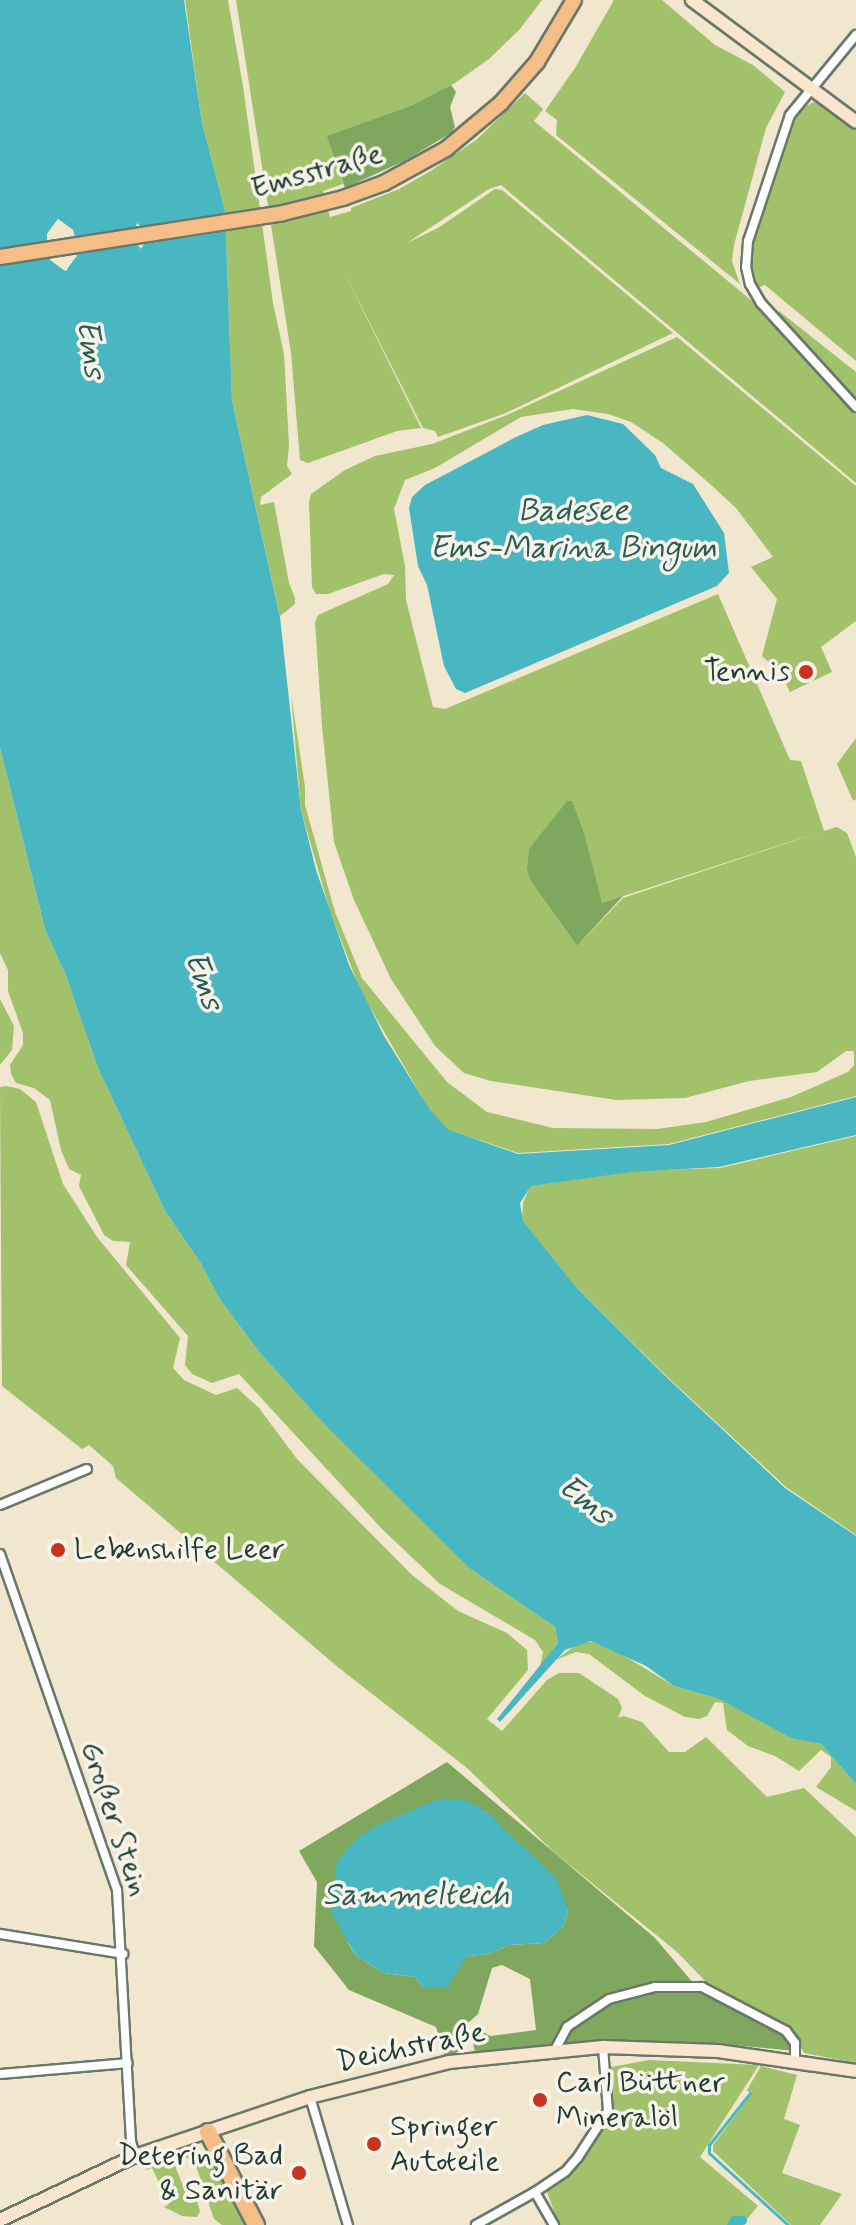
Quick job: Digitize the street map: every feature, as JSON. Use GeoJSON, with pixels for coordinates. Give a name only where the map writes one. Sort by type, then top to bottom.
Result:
{"type":"FeatureCollection","features":[{"type":"Feature","properties":{"kind":"highway"},"geometry":{"type":"LineString","coordinates":[[208,2132],[245,2197],[256,2225]]}},
{"type":"Feature","properties":{"kind":"main road","name":"Emsstraße"},"geometry":{"type":"LineString","coordinates":[[0,257],[252,219],[343,198],[430,160],[484,120],[537,62],[574,0]]}},
{"type":"Feature","properties":{"kind":"main road"},"geometry":{"type":"LineString","coordinates":[[692,0],[856,122]]}},
{"type":"Feature","properties":{"kind":"main road","name":"Deichstraße"},"geometry":{"type":"LineString","coordinates":[[0,2220],[135,2156],[310,2097],[449,2062],[603,2047],[718,2051],[856,2071]]}},
{"type":"Feature","properties":{"kind":"street"},"geometry":{"type":"LineString","coordinates":[[856,36],[790,115],[778,143],[748,241],[746,267],[750,284],[761,303],[856,407]]}},
{"type":"Feature","properties":{"kind":"street"},"geometry":{"type":"LineString","coordinates":[[0,1505],[87,1469]]}},
{"type":"Feature","properties":{"kind":"street","name":"Großer Stein"},"geometry":{"type":"LineString","coordinates":[[0,1554],[117,1890],[123,1954],[131,2141],[135,2156]]}},
{"type":"Feature","properties":{"kind":"street"},"geometry":{"type":"LineString","coordinates":[[0,1934],[123,1954]]}},
{"type":"Feature","properties":{"kind":"street"},"geometry":{"type":"LineString","coordinates":[[555,2050],[567,2027],[609,1999],[655,1987],[702,1987],[786,2031],[795,2043],[795,2061]]}},
{"type":"Feature","properties":{"kind":"street"},"geometry":{"type":"LineString","coordinates":[[476,2225],[566,2171],[608,2111],[603,2047]]}},
{"type":"Feature","properties":{"kind":"street"},"geometry":{"type":"LineString","coordinates":[[0,2074],[128,2063]]}},
{"type":"Feature","properties":{"kind":"street"},"geometry":{"type":"LineString","coordinates":[[310,2097],[348,2225]]}},
{"type":"Feature","properties":{"kind":"street"},"geometry":{"type":"LineString","coordinates":[[535,2192],[554,2225]]}},
{"type":"Feature","properties":{"kind":"green space"},"geometry":{"type":"Polygon","coordinates":[[[185,0],[228,0],[243,86],[273,303],[284,354],[289,445],[287,466],[292,474],[261,497],[260,505],[274,502],[289,583],[295,598],[295,604],[280,616],[232,401],[225,211],[202,123],[185,0]]]}},
{"type":"Feature","properties":{"kind":"green space"},"geometry":{"type":"Polygon","coordinates":[[[236,0],[542,0],[520,29],[489,59],[455,83],[410,106],[328,136],[343,184],[323,191],[330,217],[351,211],[351,208],[399,189],[429,172],[476,140],[525,93],[543,109],[534,121],[757,305],[856,415],[856,483],[501,185],[489,189],[407,243],[438,228],[495,189],[502,190],[673,333],[506,413],[438,437],[435,431],[423,428],[343,270],[421,428],[397,431],[308,463],[300,460],[291,353],[236,0]]]}},
{"type":"Feature","properties":{"kind":"green space"},"geometry":{"type":"Polygon","coordinates":[[[614,0],[662,0],[715,45],[753,65],[785,92],[766,128],[734,245],[732,261],[740,284],[556,135],[557,120],[545,111],[575,68],[614,0]]]}},
{"type":"Feature","properties":{"kind":"green space"},"geometry":{"type":"Polygon","coordinates":[[[451,85],[456,92],[450,107],[455,127],[451,133],[406,160],[345,188],[327,136],[410,106],[451,85]]]}},
{"type":"Feature","properties":{"kind":"green space"},"geometry":{"type":"Polygon","coordinates":[[[814,102],[828,108],[856,130],[856,361],[765,285],[758,288],[751,268],[753,245],[790,126],[802,108],[814,102]]]}},
{"type":"Feature","properties":{"kind":"green space"},"geometry":{"type":"Polygon","coordinates":[[[779,311],[856,372],[856,402],[779,316],[779,311]]]}},
{"type":"Feature","properties":{"kind":"green space"},"geometry":{"type":"Polygon","coordinates":[[[677,337],[856,486],[856,621],[821,647],[832,672],[790,692],[780,672],[762,656],[777,599],[751,567],[773,557],[736,508],[663,443],[631,422],[608,414],[573,409],[521,417],[435,468],[405,480],[394,509],[405,566],[406,600],[433,707],[445,709],[718,594],[790,760],[801,761],[824,831],[837,827],[847,833],[856,857],[856,1096],[669,1144],[518,1153],[448,1130],[430,1111],[361,992],[330,911],[301,810],[291,694],[305,805],[335,912],[362,978],[447,1082],[487,1112],[553,1128],[657,1129],[706,1122],[791,1097],[848,1072],[854,1065],[853,1051],[846,1051],[817,1072],[749,1081],[685,1098],[616,1100],[491,1081],[464,1073],[435,1046],[391,979],[354,900],[334,842],[315,622],[318,615],[388,584],[394,575],[384,574],[328,594],[316,594],[312,587],[309,502],[311,494],[345,470],[375,456],[432,444],[507,415],[677,337]],[[572,802],[527,870],[530,880],[577,946],[623,898],[823,831],[602,903],[572,802]]]}},
{"type":"Feature","properties":{"kind":"green space"},"geometry":{"type":"Polygon","coordinates":[[[856,738],[856,799],[853,801],[837,764],[856,738]]]}},
{"type":"Feature","properties":{"kind":"green space"},"geometry":{"type":"Polygon","coordinates":[[[0,748],[45,929],[66,976],[98,1068],[165,1211],[200,1262],[219,1298],[260,1353],[326,1426],[469,1568],[555,1627],[558,1643],[540,1667],[543,1652],[535,1640],[440,1584],[382,1529],[239,1374],[212,1383],[192,1374],[185,1365],[188,1336],[126,1265],[130,1242],[113,1241],[104,1235],[79,1186],[81,1175],[69,1169],[61,1150],[50,1100],[34,1088],[16,1083],[11,1074],[10,1065],[23,1045],[23,1033],[8,991],[8,970],[0,953],[0,748]]]}},
{"type":"Feature","properties":{"kind":"green space"},"geometry":{"type":"Polygon","coordinates":[[[567,801],[572,801],[584,833],[602,903],[623,896],[577,946],[530,880],[527,870],[529,849],[567,801]]]}},
{"type":"Feature","properties":{"kind":"green space"},"geometry":{"type":"Polygon","coordinates":[[[0,999],[14,1026],[12,1050],[0,1065],[0,999]]]}},
{"type":"Feature","properties":{"kind":"green space"},"geometry":{"type":"Polygon","coordinates":[[[0,1087],[20,1089],[36,1102],[63,1184],[97,1237],[180,1338],[173,1368],[184,1380],[216,1395],[237,1388],[259,1408],[297,1459],[412,1575],[458,1611],[507,1633],[527,1650],[528,1670],[487,1719],[502,1731],[547,1680],[559,1673],[579,1673],[618,1699],[622,1708],[618,1718],[624,1716],[642,1722],[669,1752],[685,1752],[706,1737],[767,1797],[804,1788],[856,1837],[856,2063],[804,2053],[792,2031],[715,1991],[676,1951],[556,1854],[467,1768],[339,1668],[116,1478],[113,1466],[89,1445],[82,1449],[2,1386],[0,1087]]]}},
{"type":"Feature","properties":{"kind":"green space"},"geometry":{"type":"Polygon","coordinates":[[[856,1136],[856,1535],[786,1487],[661,1371],[575,1286],[522,1220],[523,1203],[530,1186],[631,1171],[720,1168],[856,1136]]]}},
{"type":"Feature","properties":{"kind":"green space"},"geometry":{"type":"Polygon","coordinates":[[[582,1641],[603,1643],[674,1686],[719,1699],[790,1737],[821,1744],[856,1784],[856,1811],[816,1787],[831,1767],[831,1757],[821,1750],[799,1771],[775,1756],[748,1746],[727,1730],[723,1703],[715,1702],[707,1716],[699,1719],[685,1717],[645,1696],[589,1654],[576,1652],[555,1660],[582,1641]]]}},
{"type":"Feature","properties":{"kind":"green space"},"geometry":{"type":"Polygon","coordinates":[[[447,1762],[655,1938],[700,1991],[790,2035],[795,2051],[722,2044],[603,2041],[475,2052],[472,2038],[482,2031],[490,2036],[536,2030],[530,1979],[502,1965],[492,1968],[478,2014],[467,2024],[462,2050],[445,2058],[436,2027],[349,1990],[314,1946],[317,1882],[299,1851],[447,1762]],[[484,1810],[348,1943],[356,1956],[384,1973],[415,1977],[423,1988],[467,1956],[489,1954],[509,1945],[544,1943],[564,1926],[568,1910],[528,1854],[484,1810]]]}},
{"type":"Feature","properties":{"kind":"green space"},"geometry":{"type":"Polygon","coordinates":[[[649,2060],[759,2065],[700,2157],[758,2206],[742,2225],[559,2225],[547,2192],[575,2162],[609,2112],[606,2068],[649,2060]]]}},
{"type":"Feature","properties":{"kind":"green space"},"geometry":{"type":"Polygon","coordinates":[[[761,2066],[797,2075],[784,2119],[800,2125],[782,2173],[842,2194],[820,2225],[791,2225],[713,2151],[713,2145],[751,2095],[747,2090],[761,2066]]]}},
{"type":"Feature","properties":{"kind":"green space"},"geometry":{"type":"Polygon","coordinates":[[[184,2151],[198,2156],[209,2154],[224,2173],[252,2225],[222,2225],[214,2219],[194,2160],[186,2158],[184,2151]]]}},
{"type":"Feature","properties":{"kind":"green space"},"geometry":{"type":"Polygon","coordinates":[[[176,2153],[179,2158],[173,2161],[190,2203],[197,2201],[200,2211],[197,2217],[182,2216],[164,2207],[169,2204],[152,2168],[146,2170],[143,2164],[176,2153]]]}},
{"type":"Feature","properties":{"kind":"water","name":"Ems"},"geometry":{"type":"Polygon","coordinates":[[[0,0],[184,0],[202,123],[225,211],[232,401],[280,617],[301,810],[316,870],[349,965],[384,1036],[430,1110],[449,1130],[518,1154],[669,1145],[856,1097],[856,1135],[719,1167],[631,1172],[531,1186],[520,1203],[523,1221],[576,1287],[661,1372],[785,1488],[856,1536],[856,1784],[821,1744],[791,1738],[719,1699],[674,1686],[646,1666],[591,1641],[565,1650],[500,1722],[497,1719],[558,1643],[555,1627],[469,1568],[326,1426],[260,1353],[219,1298],[200,1262],[165,1211],[98,1068],[66,976],[45,929],[0,748],[0,0]],[[58,219],[47,234],[50,260],[65,271],[77,256],[73,230],[58,219]]]}},
{"type":"Feature","properties":{"kind":"water","name":"Badesee Ems-Marina Bingum"},"geometry":{"type":"Polygon","coordinates":[[[587,415],[623,424],[655,455],[661,468],[693,484],[724,533],[729,573],[717,586],[465,693],[456,689],[444,666],[427,585],[418,566],[409,508],[412,497],[425,485],[516,437],[543,425],[587,415]]]}},
{"type":"Feature","properties":{"kind":"water","name":"Sammelteich"},"geometry":{"type":"Polygon","coordinates":[[[436,1800],[464,1800],[484,1810],[556,1878],[568,1910],[564,1926],[544,1943],[509,1945],[489,1954],[467,1956],[447,1987],[423,1988],[415,1977],[384,1973],[356,1956],[332,1914],[333,1891],[337,1861],[355,1840],[375,1826],[436,1800]]]}},
{"type":"Feature","properties":{"kind":"pier"},"geometry":{"type":"Polygon","coordinates":[[[229,214],[229,231],[144,244],[141,249],[138,245],[77,254],[66,271],[50,258],[0,265],[0,248],[47,241],[47,234],[58,219],[73,230],[75,237],[135,228],[137,223],[141,227],[229,214]],[[59,225],[51,235],[54,258],[65,266],[73,255],[69,233],[59,225]]]}},
{"type":"Feature","properties":{"kind":"waterway"},"geometry":{"type":"LineString","coordinates":[[750,2093],[709,2145],[709,2153],[788,2225]]}},
{"type":"Feature","properties":{"kind":"waterway"},"geometry":{"type":"LineString","coordinates":[[731,2225],[734,2220],[742,2220]]}},
{"type":"Feature","properties":{"kind":"place","name":"Tennis"},"geometry":{"type":"Point","coordinates":[806,672]}},
{"type":"Feature","properties":{"kind":"place","name":"Lebenshilfe Leer"},"geometry":{"type":"Point","coordinates":[58,1550]}},
{"type":"Feature","properties":{"kind":"place","name":"Carl Büttner Mineralöl"},"geometry":{"type":"Point","coordinates":[540,2100]}},
{"type":"Feature","properties":{"kind":"place","name":"Springer Autoteile"},"geometry":{"type":"Point","coordinates":[374,2144]}},
{"type":"Feature","properties":{"kind":"place","name":"Detering Bad & Sanitär"},"geometry":{"type":"Point","coordinates":[299,2173]}}]}
